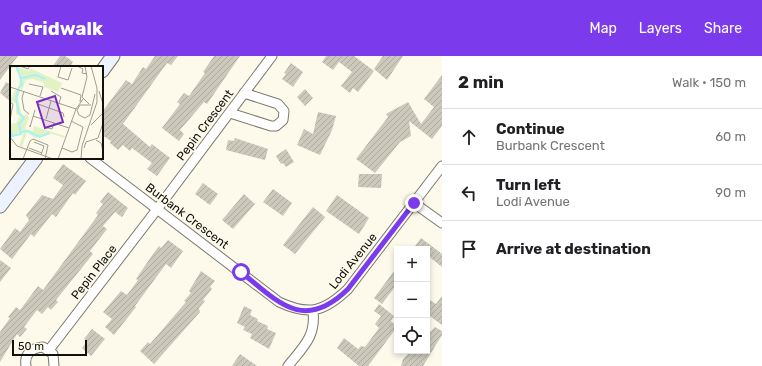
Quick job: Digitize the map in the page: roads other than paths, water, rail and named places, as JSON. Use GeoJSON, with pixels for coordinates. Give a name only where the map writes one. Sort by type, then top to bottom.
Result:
{"type":"FeatureCollection","features":[{"type":"Feature","properties":{"kind":"main road"},"geometry":{"type":"LineString","coordinates":[[103,70],[113,56]]}},
{"type":"Feature","properties":{"kind":"main road"},"geometry":{"type":"LineString","coordinates":[[0,206],[35,159]]}},
{"type":"Feature","properties":{"kind":"street","name":"Pepin Crescent"},"geometry":{"type":"LineString","coordinates":[[158,208],[272,56]]}},
{"type":"Feature","properties":{"kind":"street"},"geometry":{"type":"LineString","coordinates":[[230,113],[272,126],[280,124],[283,120],[284,111],[278,104],[244,93]]}},
{"type":"Feature","properties":{"kind":"street","name":"Burbank Crescent"},"geometry":{"type":"LineString","coordinates":[[91,159],[158,208],[279,302],[293,309],[313,311]]}},
{"type":"Feature","properties":{"kind":"street","name":"Lodi Avenue"},"geometry":{"type":"LineString","coordinates":[[313,311],[324,308],[335,302],[348,289],[442,166]]}},
{"type":"Feature","properties":{"kind":"street"},"geometry":{"type":"LineString","coordinates":[[414,203],[442,223]]}},
{"type":"Feature","properties":{"kind":"street","name":"Pepin Place"},"geometry":{"type":"LineString","coordinates":[[48,350],[158,208]]}},
{"type":"Feature","properties":{"kind":"street"},"geometry":{"type":"LineString","coordinates":[[288,366],[307,343],[312,333],[314,323],[313,311]]}},
{"type":"Feature","properties":{"kind":"street"},"geometry":{"type":"LineString","coordinates":[[26,366],[27,355],[31,350],[43,347],[53,354],[54,366]]}}]}
